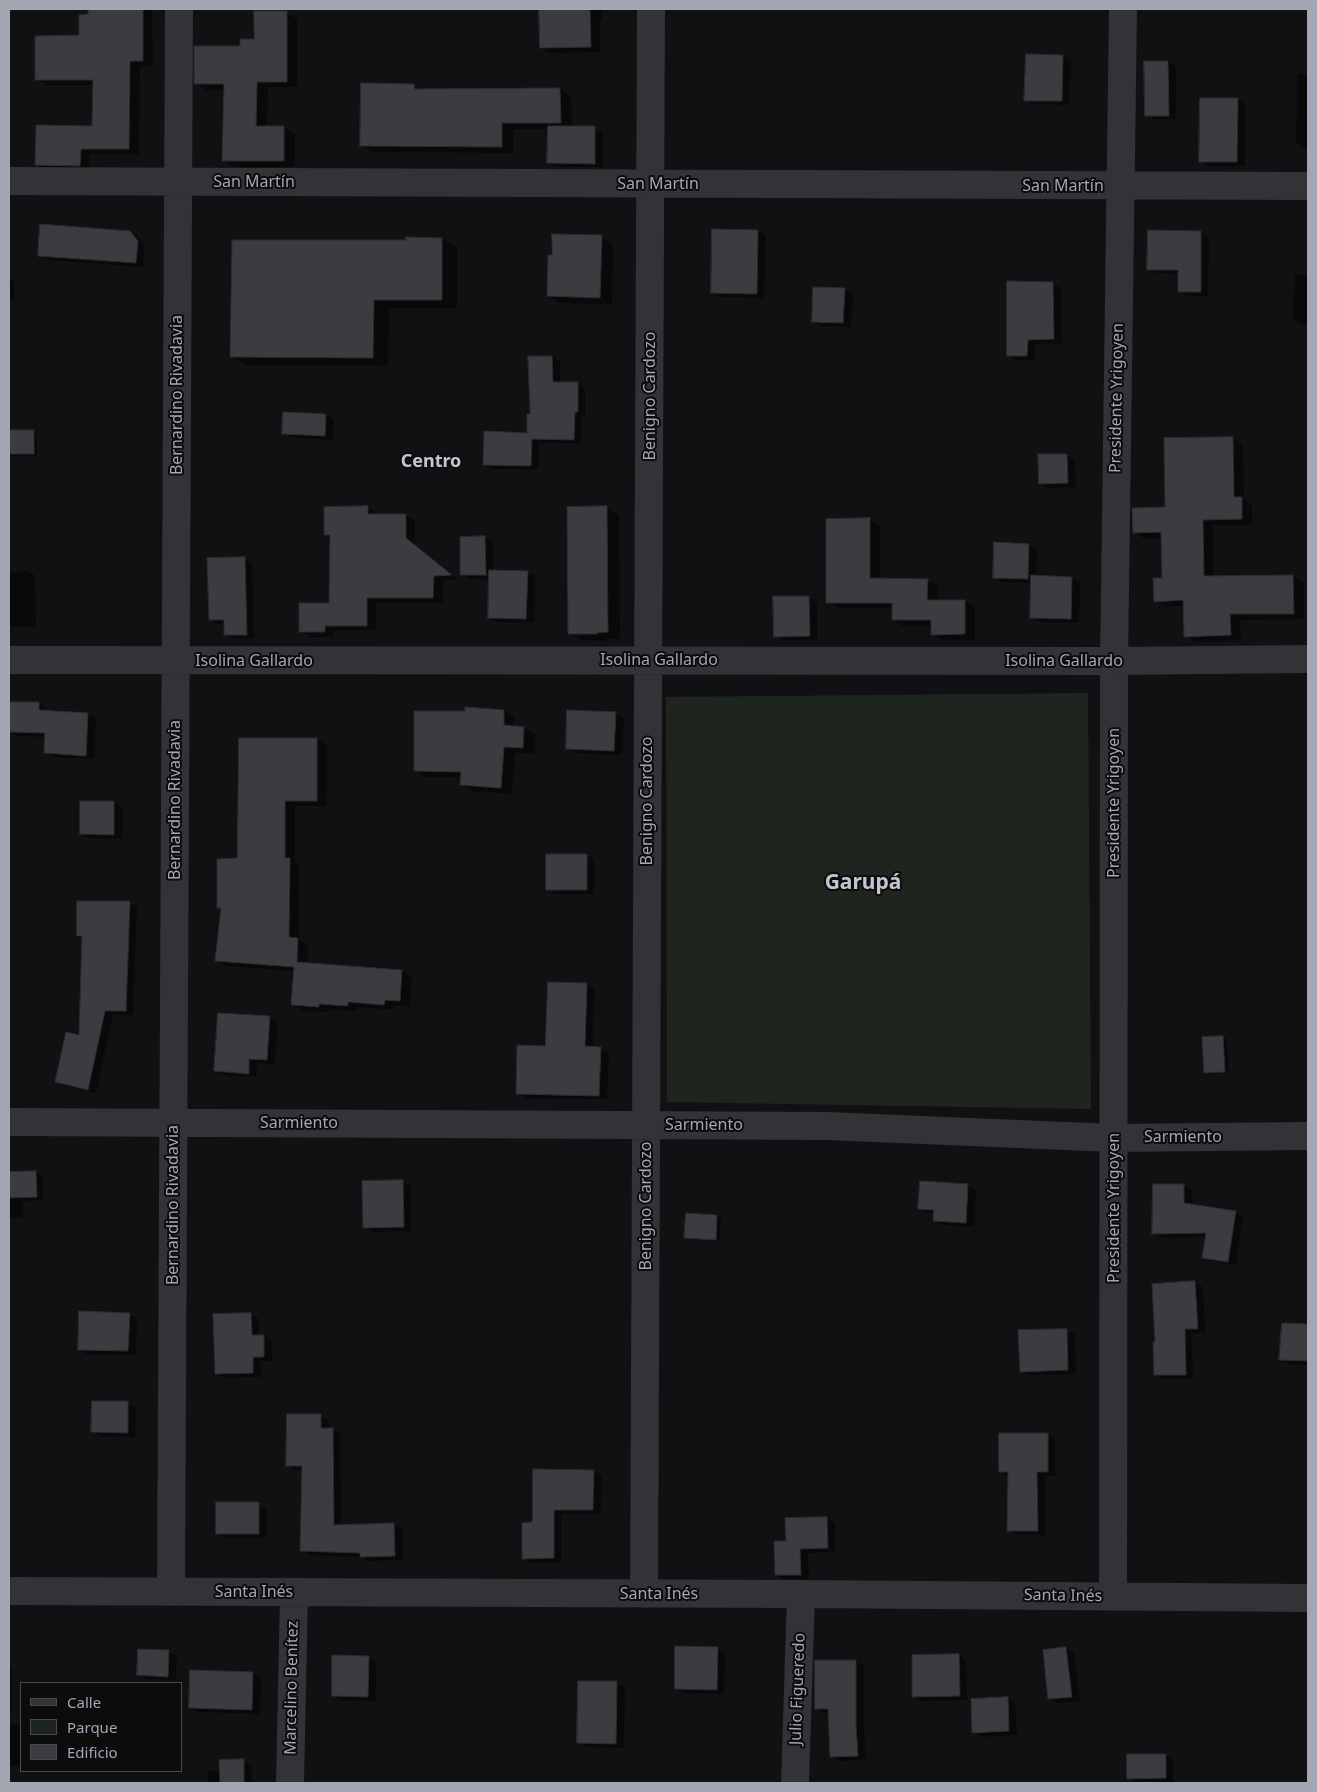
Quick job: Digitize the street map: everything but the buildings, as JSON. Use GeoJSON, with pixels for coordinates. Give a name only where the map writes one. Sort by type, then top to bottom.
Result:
{"type":"FeatureCollection","features":[{"type":"Feature","properties":{"kind":"street","name":"Bernardino Rivadavia"},"geometry":{"type":"LineString","coordinates":[[171,1592],[179,9]]}},
{"type":"Feature","properties":{"kind":"street","name":"Benigno Cardozo"},"geometry":{"type":"LineString","coordinates":[[644,1594],[652,184],[651,9]]}},
{"type":"Feature","properties":{"kind":"street","name":"Presidente Yrigoyen"},"geometry":{"type":"LineString","coordinates":[[1113,1597],[1114,661],[1123,9]]}},
{"type":"Feature","properties":{"kind":"street","name":"San Martín"},"geometry":{"type":"LineString","coordinates":[[9,181],[1308,186]]}},
{"type":"Feature","properties":{"kind":"street","name":"Isolina Gallardo"},"geometry":{"type":"LineString","coordinates":[[9,660],[1114,661],[1308,659]]}},
{"type":"Feature","properties":{"kind":"street","name":"Sarmiento"},"geometry":{"type":"LineString","coordinates":[[9,1122],[827,1126],[1114,1138],[1308,1136]]}},
{"type":"Feature","properties":{"kind":"street","name":"Santa Inés"},"geometry":{"type":"LineString","coordinates":[[9,1591],[1308,1598]]}},
{"type":"Feature","properties":{"kind":"street","name":"Marcelino Benítez"},"geometry":{"type":"LineString","coordinates":[[290,1783],[294,1593]]}},
{"type":"Feature","properties":{"kind":"street","name":"Julio Figueredo"},"geometry":{"type":"LineString","coordinates":[[795,1783],[801,1594]]}},
{"type":"Feature","properties":{"kind":"green space"},"geometry":{"type":"Polygon","coordinates":[[[1088,693],[1091,1109],[667,1102],[666,697],[1088,693]]]}},
{"type":"Feature","properties":{"kind":"district","name":"Centro"},"geometry":{"type":"Point","coordinates":[431,462]}},
{"type":"Feature","properties":{"kind":"district","name":"Garupá"},"geometry":{"type":"Point","coordinates":[863,883]}}]}
